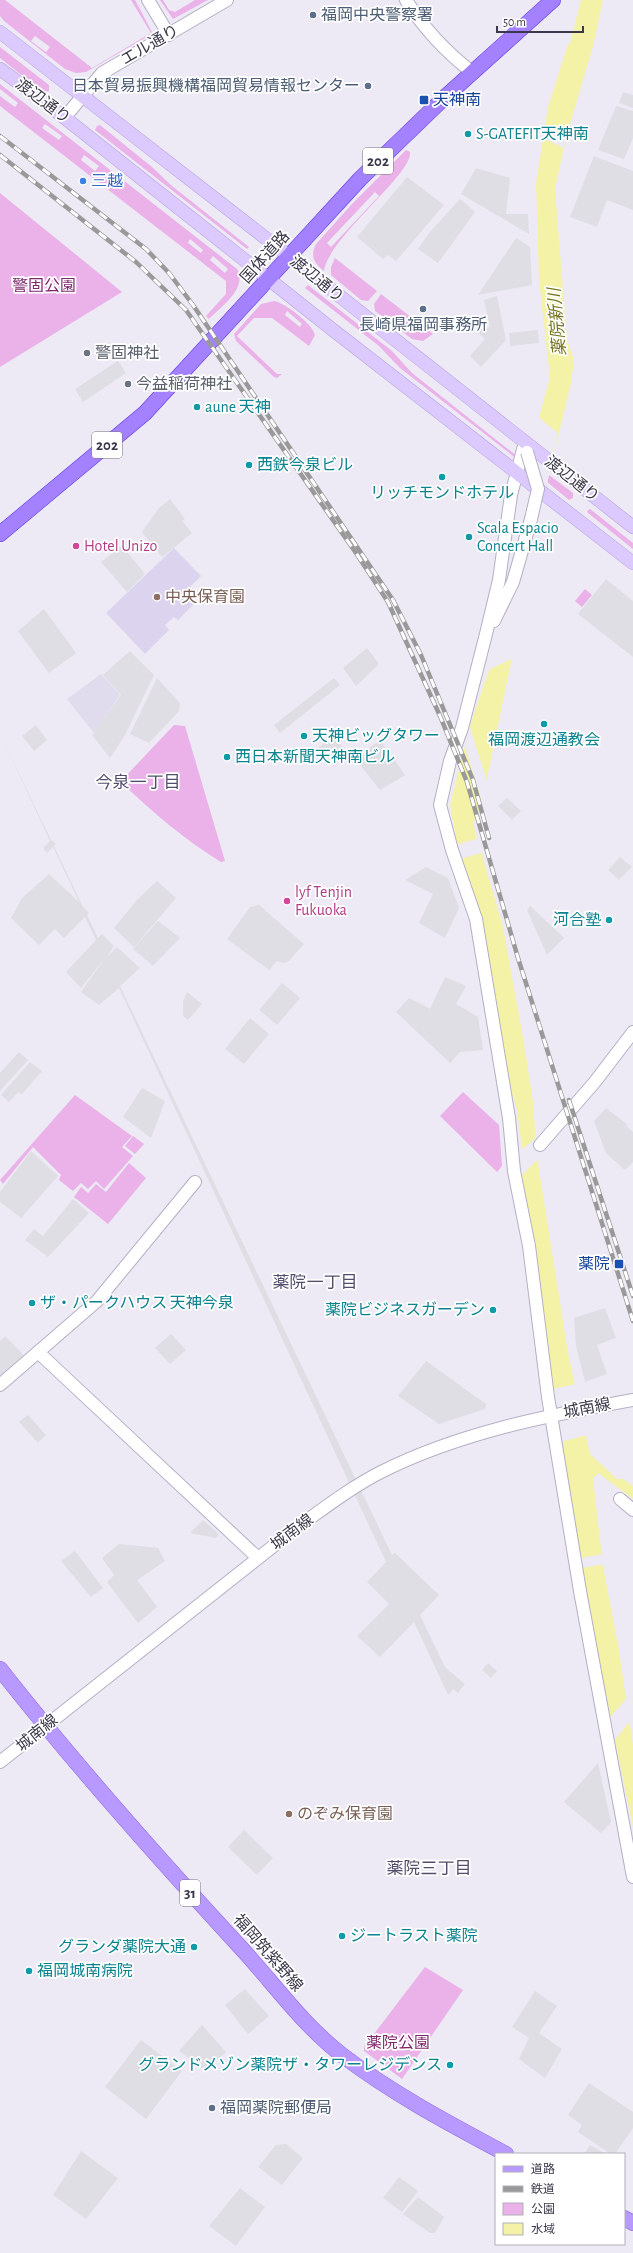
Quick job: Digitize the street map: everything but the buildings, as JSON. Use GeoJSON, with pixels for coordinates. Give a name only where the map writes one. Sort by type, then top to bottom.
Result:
{"type":"FeatureCollection","features":[{"type":"Feature","properties":{"kind":"highway","name":"国体道路"},"geometry":{"type":"LineString","coordinates":[[0,534],[145,413],[270,279],[360,179],[553,0]]}},
{"type":"Feature","properties":{"kind":"main road","name":"渡辺通り"},"geometry":{"type":"LineString","coordinates":[[0,32],[290,257],[527,447],[552,464],[633,527]]}},
{"type":"Feature","properties":{"kind":"main road","name":"渡辺通り"},"geometry":{"type":"LineString","coordinates":[[0,69],[65,118],[270,279],[327,326],[633,563]]}},
{"type":"Feature","properties":{"kind":"main road","name":"31"},"geometry":{"type":"LineString","coordinates":[[0,1669],[45,1727]]}},
{"type":"Feature","properties":{"kind":"main road","name":"福岡筑紫野線"},"geometry":{"type":"LineString","coordinates":[[45,1727],[105,1798],[262,1971],[303,2021],[341,2054],[396,2092],[504,2153]]}},
{"type":"Feature","properties":{"kind":"street"},"geometry":{"type":"LineString","coordinates":[[148,0],[169,35]]}},
{"type":"Feature","properties":{"kind":"street","name":"エル通り"},"geometry":{"type":"LineString","coordinates":[[65,118],[102,73],[227,0]]}},
{"type":"Feature","properties":{"kind":"street"},"geometry":{"type":"LineString","coordinates":[[406,0],[416,16],[448,53],[473,73]]}},
{"type":"Feature","properties":{"kind":"street"},"geometry":{"type":"LineString","coordinates":[[527,447],[519,474],[488,634],[440,805],[452,850],[476,919],[509,1118],[514,1171],[529,1246],[580,1591],[633,1877]]}},
{"type":"Feature","properties":{"kind":"street"},"geometry":{"type":"LineString","coordinates":[[488,634],[513,582],[542,492],[527,447]]}},
{"type":"Feature","properties":{"kind":"street"},"geometry":{"type":"LineString","coordinates":[[540,1145],[594,1083],[633,1032]]}},
{"type":"Feature","properties":{"kind":"street"},"geometry":{"type":"LineString","coordinates":[[0,1385],[98,1301],[195,1182]]}},
{"type":"Feature","properties":{"kind":"street"},"geometry":{"type":"LineString","coordinates":[[38,1352],[258,1558]]}},
{"type":"Feature","properties":{"kind":"street","name":"城南線"},"geometry":{"type":"LineString","coordinates":[[0,1762],[258,1558],[343,1495],[380,1473],[446,1444],[510,1424],[554,1414],[633,1400]]}},
{"type":"Feature","properties":{"kind":"street"},"geometry":{"type":"LineString","coordinates":[[620,1499],[633,1510]]}},
{"type":"Feature","properties":{"kind":"shaded area"},"geometry":{"type":"Polygon","coordinates":[[[623,92],[633,95],[633,108],[619,103],[623,92]]]}},
{"type":"Feature","properties":{"kind":"shaded area"},"geometry":{"type":"Polygon","coordinates":[[[616,106],[633,111],[633,138],[624,159],[598,150],[616,106]]]}},
{"type":"Feature","properties":{"kind":"shaded area"},"geometry":{"type":"Polygon","coordinates":[[[594,156],[633,171],[633,210],[607,200],[597,227],[570,217],[594,156]]]}},
{"type":"Feature","properties":{"kind":"shaded area"},"geometry":{"type":"Polygon","coordinates":[[[476,168],[510,178],[506,214],[528,214],[529,234],[461,194],[476,168]]]}},
{"type":"Feature","properties":{"kind":"shaded area"},"geometry":{"type":"Polygon","coordinates":[[[407,177],[444,205],[396,261],[388,255],[383,259],[357,237],[407,177]]]}},
{"type":"Feature","properties":{"kind":"shaded area"},"geometry":{"type":"Polygon","coordinates":[[[460,199],[475,212],[438,263],[418,249],[429,233],[460,199]]]}},
{"type":"Feature","properties":{"kind":"shaded area"},"geometry":{"type":"Polygon","coordinates":[[[516,238],[530,247],[532,285],[478,295],[516,238]]]}},
{"type":"Feature","properties":{"kind":"shaded area"},"geometry":{"type":"Polygon","coordinates":[[[497,296],[506,340],[481,367],[470,356],[485,339],[476,331],[490,327],[484,300],[497,296]]]}},
{"type":"Feature","properties":{"kind":"shaded area"},"geometry":{"type":"Polygon","coordinates":[[[538,330],[539,343],[510,346],[509,333],[538,330]]]}},
{"type":"Feature","properties":{"kind":"shaded area"},"geometry":{"type":"Polygon","coordinates":[[[118,361],[126,373],[83,402],[75,389],[118,361]]]}},
{"type":"Feature","properties":{"kind":"shaded area"},"geometry":{"type":"Polygon","coordinates":[[[170,499],[185,519],[182,521],[192,533],[162,557],[142,532],[159,508],[170,499]]]}},
{"type":"Feature","properties":{"kind":"shaded area"},"geometry":{"type":"Polygon","coordinates":[[[122,546],[145,574],[127,592],[101,562],[122,546]]]}},
{"type":"Feature","properties":{"kind":"shaded area","name":"中央保育園"},"geometry":{"type":"Polygon","coordinates":[[[174,548],[201,576],[186,591],[196,602],[178,620],[174,617],[165,625],[169,630],[145,654],[106,613],[174,548]]]}},
{"type":"Feature","properties":{"kind":"shaded area"},"geometry":{"type":"Polygon","coordinates":[[[606,579],[633,601],[633,657],[578,614],[606,579]]]}},
{"type":"Feature","properties":{"kind":"shaded area"},"geometry":{"type":"Polygon","coordinates":[[[44,609],[76,653],[49,673],[18,631],[44,609]]]}},
{"type":"Feature","properties":{"kind":"shaded area"},"geometry":{"type":"Polygon","coordinates":[[[367,648],[379,664],[356,686],[343,668],[367,648]]]}},
{"type":"Feature","properties":{"kind":"shaded area"},"geometry":{"type":"Polygon","coordinates":[[[130,651],[154,675],[125,735],[110,758],[92,735],[121,695],[103,675],[130,651]]]}},
{"type":"Feature","properties":{"kind":"shaded area"},"geometry":{"type":"Polygon","coordinates":[[[101,674],[120,695],[94,733],[67,699],[101,674]]]}},
{"type":"Feature","properties":{"kind":"shaded area"},"geometry":{"type":"Polygon","coordinates":[[[157,678],[180,703],[179,711],[149,743],[130,734],[157,678]]]}},
{"type":"Feature","properties":{"kind":"shaded area"},"geometry":{"type":"Polygon","coordinates":[[[334,678],[340,685],[280,733],[274,725],[334,678]]]}},
{"type":"Feature","properties":{"kind":"shaded area"},"geometry":{"type":"Polygon","coordinates":[[[36,725],[47,740],[34,751],[22,736],[36,725]]]}},
{"type":"Feature","properties":{"kind":"shaded area"},"geometry":{"type":"Polygon","coordinates":[[[332,736],[347,751],[336,766],[318,748],[332,736]]]}},
{"type":"Feature","properties":{"kind":"shaded area"},"geometry":{"type":"Polygon","coordinates":[[[2,738],[51,840],[56,844],[54,846],[83,907],[89,913],[87,915],[98,938],[102,934],[114,946],[107,957],[117,947],[140,968],[120,986],[392,1555],[395,1553],[439,1595],[420,1615],[445,1667],[465,1684],[458,1693],[453,1689],[448,1695],[414,1622],[380,1657],[357,1636],[389,1604],[367,1582],[386,1562],[119,988],[99,1005],[81,992],[105,958],[81,988],[66,972],[96,940],[85,917],[64,938],[55,929],[39,945],[11,918],[22,898],[49,874],[79,902],[53,847],[47,853],[43,848],[50,841],[2,738]]]}},
{"type":"Feature","properties":{"kind":"shaded area"},"geometry":{"type":"Polygon","coordinates":[[[381,741],[405,775],[380,790],[357,761],[371,746],[381,741]]]}},
{"type":"Feature","properties":{"kind":"shaded area"},"geometry":{"type":"Polygon","coordinates":[[[507,798],[521,811],[512,820],[498,806],[507,798]]]}},
{"type":"Feature","properties":{"kind":"shaded area"},"geometry":{"type":"Polygon","coordinates":[[[620,857],[632,867],[619,880],[608,870],[620,857]]]}},
{"type":"Feature","properties":{"kind":"shaded area"},"geometry":{"type":"Polygon","coordinates":[[[426,867],[448,878],[459,908],[445,938],[419,923],[433,894],[405,880],[426,867]]]}},
{"type":"Feature","properties":{"kind":"shaded area"},"geometry":{"type":"Polygon","coordinates":[[[157,881],[176,898],[134,947],[114,928],[137,900],[157,881]]]}},
{"type":"Feature","properties":{"kind":"shaded area"},"geometry":{"type":"Polygon","coordinates":[[[259,905],[304,944],[289,961],[283,963],[277,961],[269,970],[227,939],[250,907],[259,905]]]}},
{"type":"Feature","properties":{"kind":"shaded area"},"geometry":{"type":"Polygon","coordinates":[[[530,906],[564,938],[547,955],[527,910],[530,906]]]}},
{"type":"Feature","properties":{"kind":"shaded area"},"geometry":{"type":"Polygon","coordinates":[[[158,921],[180,938],[153,966],[133,949],[158,921]]]}},
{"type":"Feature","properties":{"kind":"shaded area"},"geometry":{"type":"Polygon","coordinates":[[[445,977],[466,986],[456,1004],[478,1017],[483,1050],[460,1052],[450,1063],[396,1012],[409,998],[430,1009],[445,977]]]}},
{"type":"Feature","properties":{"kind":"shaded area"},"geometry":{"type":"Polygon","coordinates":[[[282,983],[300,998],[277,1025],[259,1010],[282,983]]]}},
{"type":"Feature","properties":{"kind":"shaded area"},"geometry":{"type":"Polygon","coordinates":[[[187,992],[202,1004],[188,1020],[183,1016],[183,1002],[187,992]]]}},
{"type":"Feature","properties":{"kind":"shaded area"},"geometry":{"type":"Polygon","coordinates":[[[250,1018],[269,1034],[244,1064],[225,1049],[250,1018]]]}},
{"type":"Feature","properties":{"kind":"shaded area"},"geometry":{"type":"Polygon","coordinates":[[[19,1052],[28,1060],[0,1091],[0,1073],[19,1052]]]}},
{"type":"Feature","properties":{"kind":"shaded area"},"geometry":{"type":"Polygon","coordinates":[[[30,1062],[42,1071],[22,1094],[18,1092],[9,1102],[1,1095],[30,1062]]]}},
{"type":"Feature","properties":{"kind":"shaded area"},"geometry":{"type":"Polygon","coordinates":[[[142,1088],[165,1101],[151,1138],[123,1117],[142,1088]]]}},
{"type":"Feature","properties":{"kind":"shaded area"},"geometry":{"type":"Polygon","coordinates":[[[606,1108],[627,1124],[626,1126],[633,1132],[633,1162],[625,1170],[606,1153],[594,1121],[606,1108]]]}},
{"type":"Feature","properties":{"kind":"shaded area"},"geometry":{"type":"Polygon","coordinates":[[[31,1151],[58,1176],[21,1218],[0,1202],[0,1192],[31,1151]]]}},
{"type":"Feature","properties":{"kind":"shaded area"},"geometry":{"type":"Polygon","coordinates":[[[73,1199],[89,1213],[48,1257],[25,1240],[34,1229],[43,1236],[73,1199]]]}},
{"type":"Feature","properties":{"kind":"shaded area"},"geometry":{"type":"Polygon","coordinates":[[[605,1308],[616,1338],[597,1345],[607,1374],[585,1382],[576,1346],[574,1318],[605,1308]]]}},
{"type":"Feature","properties":{"kind":"shaded area"},"geometry":{"type":"Polygon","coordinates":[[[171,1334],[186,1350],[170,1364],[155,1348],[171,1334]]]}},
{"type":"Feature","properties":{"kind":"shaded area"},"geometry":{"type":"Polygon","coordinates":[[[5,1336],[22,1353],[23,1356],[0,1376],[0,1341],[5,1336]]]}},
{"type":"Feature","properties":{"kind":"shaded area"},"geometry":{"type":"Polygon","coordinates":[[[426,1361],[486,1404],[485,1409],[439,1424],[398,1396],[426,1361]]]}},
{"type":"Feature","properties":{"kind":"shaded area"},"geometry":{"type":"Polygon","coordinates":[[[28,1415],[46,1435],[38,1443],[19,1422],[28,1415]]]}},
{"type":"Feature","properties":{"kind":"shaded area"},"geometry":{"type":"Polygon","coordinates":[[[203,1520],[219,1534],[216,1538],[190,1533],[203,1520]]]}},
{"type":"Feature","properties":{"kind":"shaded area"},"geometry":{"type":"Polygon","coordinates":[[[119,1544],[158,1548],[165,1561],[137,1580],[157,1607],[138,1623],[107,1582],[114,1575],[102,1558],[119,1544]]]}},
{"type":"Feature","properties":{"kind":"shaded area"},"geometry":{"type":"Polygon","coordinates":[[[75,1551],[103,1588],[91,1597],[61,1561],[75,1551]]]}},
{"type":"Feature","properties":{"kind":"shaded area"},"geometry":{"type":"Polygon","coordinates":[[[488,1663],[497,1671],[491,1678],[482,1670],[488,1663]]]}},
{"type":"Feature","properties":{"kind":"shaded area"},"geometry":{"type":"Polygon","coordinates":[[[598,1763],[611,1822],[601,1833],[564,1802],[598,1763]]]}},
{"type":"Feature","properties":{"kind":"shaded area"},"geometry":{"type":"Polygon","coordinates":[[[244,1830],[273,1858],[257,1875],[228,1847],[244,1830]]]}},
{"type":"Feature","properties":{"kind":"shaded area"},"geometry":{"type":"Polygon","coordinates":[[[245,1989],[269,2016],[248,2034],[225,2005],[245,1989]]]}},
{"type":"Feature","properties":{"kind":"shaded area"},"geometry":{"type":"Polygon","coordinates":[[[535,1991],[557,2006],[539,2033],[562,2049],[545,2078],[519,2059],[529,2038],[512,2027],[535,1991]]]}},
{"type":"Feature","properties":{"kind":"shaded area"},"geometry":{"type":"Polygon","coordinates":[[[202,2025],[226,2052],[205,2070],[179,2051],[202,2025]]]}},
{"type":"Feature","properties":{"kind":"shaded area"},"geometry":{"type":"Polygon","coordinates":[[[141,2040],[182,2071],[146,2119],[105,2087],[141,2040]]]}},
{"type":"Feature","properties":{"kind":"shaded area"},"geometry":{"type":"Polygon","coordinates":[[[589,2083],[633,2112],[633,2128],[616,2153],[610,2153],[578,2132],[582,2125],[568,2115],[589,2083]]]}},
{"type":"Feature","properties":{"kind":"shaded area"},"geometry":{"type":"Polygon","coordinates":[[[286,2144],[303,2158],[282,2185],[258,2167],[276,2145],[286,2144]]]}},
{"type":"Feature","properties":{"kind":"shaded area"},"geometry":{"type":"Polygon","coordinates":[[[590,2145],[604,2153],[585,2153],[590,2145]]]}},
{"type":"Feature","properties":{"kind":"shaded area"},"geometry":{"type":"Polygon","coordinates":[[[81,2151],[118,2178],[86,2219],[53,2195],[81,2151]]]}},
{"type":"Feature","properties":{"kind":"shaded area"},"geometry":{"type":"Polygon","coordinates":[[[399,2177],[418,2191],[402,2212],[383,2198],[399,2177]]]}},
{"type":"Feature","properties":{"kind":"shaded area"},"geometry":{"type":"Polygon","coordinates":[[[240,2188],[265,2207],[236,2246],[209,2226],[240,2188]]]}},
{"type":"Feature","properties":{"kind":"shaded area"},"geometry":{"type":"Polygon","coordinates":[[[418,2197],[444,2217],[435,2233],[430,2233],[403,2214],[418,2197]]]}},
{"type":"Feature","properties":{"kind":"green space"},"geometry":{"type":"Polygon","coordinates":[[[0,0],[5,0],[92,68],[151,33],[131,0],[135,0],[152,32],[150,35],[86,72],[76,73],[65,69],[4,21],[0,16],[0,0]],[[35,36],[31,41],[46,52],[50,47],[35,36]]]}},
{"type":"Feature","properties":{"kind":"green space"},"geometry":{"type":"Polygon","coordinates":[[[160,0],[163,0],[169,10],[175,12],[195,0],[208,0],[173,19],[160,0]]]}},
{"type":"Feature","properties":{"kind":"green space"},"geometry":{"type":"Polygon","coordinates":[[[0,47],[49,85],[49,91],[43,92],[0,58],[0,47]]]}},
{"type":"Feature","properties":{"kind":"green space"},"geometry":{"type":"Polygon","coordinates":[[[0,84],[237,269],[239,283],[232,297],[209,319],[206,316],[226,294],[226,281],[0,106],[0,96],[15,107],[18,103],[0,89],[0,84]],[[45,124],[42,128],[59,140],[62,136],[45,124]],[[84,155],[81,160],[95,171],[99,166],[84,155]],[[190,239],[188,243],[201,253],[203,250],[190,239]],[[213,256],[210,260],[225,273],[228,269],[213,256]]]}},
{"type":"Feature","properties":{"kind":"green space"},"geometry":{"type":"Polygon","coordinates":[[[100,125],[152,167],[172,186],[249,247],[247,249],[95,130],[97,126],[100,125]]]}},
{"type":"Feature","properties":{"kind":"green space"},"geometry":{"type":"Polygon","coordinates":[[[406,150],[410,152],[407,162],[398,175],[354,225],[329,257],[324,271],[315,262],[313,256],[314,248],[352,204],[406,150]],[[375,192],[327,243],[331,247],[379,196],[375,192]]]}},
{"type":"Feature","properties":{"kind":"green space","name":"警固公園"},"geometry":{"type":"Polygon","coordinates":[[[0,193],[122,292],[0,367],[0,193]]]}},
{"type":"Feature","properties":{"kind":"green space"},"geometry":{"type":"Polygon","coordinates":[[[335,258],[377,291],[368,301],[361,300],[331,275],[331,267],[335,258]]]}},
{"type":"Feature","properties":{"kind":"green space"},"geometry":{"type":"Polygon","coordinates":[[[308,285],[392,351],[412,373],[518,457],[517,459],[400,368],[379,346],[305,288],[308,285]]]}},
{"type":"Feature","properties":{"kind":"green space"},"geometry":{"type":"Polygon","coordinates":[[[381,294],[433,334],[423,341],[412,339],[375,311],[374,304],[381,294]]]}},
{"type":"Feature","properties":{"kind":"green space"},"geometry":{"type":"Polygon","coordinates":[[[274,301],[285,306],[304,320],[313,330],[315,335],[309,346],[272,318],[254,318],[237,336],[277,374],[282,374],[277,378],[274,377],[236,341],[234,334],[261,304],[274,301]],[[287,311],[285,315],[300,327],[302,324],[287,311]]]}},
{"type":"Feature","properties":{"kind":"green space"},"geometry":{"type":"Polygon","coordinates":[[[549,475],[573,493],[573,498],[569,500],[546,481],[549,475]]]}},
{"type":"Feature","properties":{"kind":"green space"},"geometry":{"type":"Polygon","coordinates":[[[590,509],[633,543],[633,549],[588,513],[587,511],[590,509]]]}},
{"type":"Feature","properties":{"kind":"green space"},"geometry":{"type":"Polygon","coordinates":[[[585,589],[592,595],[582,607],[575,601],[585,589]]]}},
{"type":"Feature","properties":{"kind":"green space"},"geometry":{"type":"Polygon","coordinates":[[[174,725],[185,726],[225,861],[221,862],[183,836],[124,785],[124,778],[174,725]]]}},
{"type":"Feature","properties":{"kind":"green space"},"geometry":{"type":"Polygon","coordinates":[[[463,1092],[499,1125],[502,1166],[497,1172],[440,1116],[463,1092]]]}},
{"type":"Feature","properties":{"kind":"green space"},"geometry":{"type":"Polygon","coordinates":[[[75,1095],[132,1136],[122,1147],[133,1156],[104,1189],[96,1181],[88,1189],[81,1183],[73,1191],[59,1180],[61,1175],[33,1147],[3,1184],[0,1180],[75,1095]]]}},
{"type":"Feature","properties":{"kind":"green space"},"geometry":{"type":"Polygon","coordinates":[[[133,1136],[144,1144],[135,1154],[125,1146],[133,1136]]]}},
{"type":"Feature","properties":{"kind":"green space"},"geometry":{"type":"Polygon","coordinates":[[[129,1163],[146,1178],[108,1224],[74,1197],[81,1187],[88,1193],[96,1184],[106,1192],[129,1163]]]}},
{"type":"Feature","properties":{"kind":"green space","name":"薬院公園"},"geometry":{"type":"Polygon","coordinates":[[[425,1967],[463,1990],[402,2079],[364,2051],[364,2047],[425,1967]]]}},
{"type":"Feature","properties":{"kind":"water","name":"薬院新川"},"geometry":{"type":"Polygon","coordinates":[[[581,0],[603,0],[593,46],[566,138],[555,189],[567,340],[574,360],[571,383],[532,545],[513,653],[482,802],[473,824],[503,927],[533,1101],[537,1157],[568,1353],[590,1454],[617,1479],[623,1479],[633,1486],[633,1499],[598,1473],[593,1478],[603,1566],[618,1645],[633,1745],[633,1827],[596,1649],[553,1389],[535,1244],[521,1174],[522,1150],[517,1109],[509,1083],[482,922],[457,844],[450,805],[470,726],[486,678],[540,414],[550,377],[539,280],[536,183],[548,107],[568,44],[570,43],[581,0]]]}},
{"type":"Feature","properties":{"kind":"pier"},"geometry":{"type":"Polygon","coordinates":[[[544,128],[566,138],[563,148],[546,139],[541,140],[544,128]]]}},
{"type":"Feature","properties":{"kind":"pier"},"geometry":{"type":"Polygon","coordinates":[[[537,416],[558,433],[534,545],[514,658],[490,669],[477,698],[484,677],[537,416]]]}},
{"type":"Feature","properties":{"kind":"pier"},"geometry":{"type":"Polygon","coordinates":[[[469,724],[488,784],[483,805],[464,744],[469,724]]]}},
{"type":"Feature","properties":{"kind":"pier"},"geometry":{"type":"Polygon","coordinates":[[[479,838],[484,852],[461,859],[456,845],[479,838]]]}},
{"type":"Feature","properties":{"kind":"pier"},"geometry":{"type":"Polygon","coordinates":[[[538,1136],[539,1158],[521,1176],[519,1152],[538,1136]]]}},
{"type":"Feature","properties":{"kind":"pier"},"geometry":{"type":"Polygon","coordinates":[[[576,1384],[587,1435],[561,1442],[552,1389],[576,1384]]]}},
{"type":"Feature","properties":{"kind":"pier"},"geometry":{"type":"Polygon","coordinates":[[[603,1554],[605,1564],[582,1568],[581,1558],[603,1554]]]}},
{"type":"Feature","properties":{"kind":"pier"},"geometry":{"type":"Polygon","coordinates":[[[627,1698],[631,1720],[614,1741],[610,1717],[627,1698]]]}},
{"type":"Feature","properties":{"kind":"railway"},"geometry":{"type":"LineString","coordinates":[[0,136],[146,249],[169,273],[193,305],[393,600],[421,655],[473,780],[489,838]]}},
{"type":"Feature","properties":{"kind":"railway"},"geometry":{"type":"LineString","coordinates":[[0,155],[136,262],[186,310],[356,553],[388,602],[440,716],[467,782],[518,958],[633,1321]]}},
{"type":"Feature","properties":{"kind":"railway"},"geometry":{"type":"LineString","coordinates":[[569,1100],[633,1296]]}},
{"type":"Feature","properties":{"kind":"place","name":"福岡中央警察署"},"geometry":{"type":"Point","coordinates":[313,15]}},
{"type":"Feature","properties":{"kind":"place","name":"日本貿易振興機構福岡貿易情報センター"},"geometry":{"type":"Point","coordinates":[368,86]}},
{"type":"Feature","properties":{"kind":"place","name":"天神南"},"geometry":{"type":"Point","coordinates":[424,100]}},
{"type":"Feature","properties":{"kind":"place","name":"S-GATEFIT天神南"},"geometry":{"type":"Point","coordinates":[468,134]}},
{"type":"Feature","properties":{"kind":"place","name":"三越"},"geometry":{"type":"Point","coordinates":[83,181]}},
{"type":"Feature","properties":{"kind":"place","name":"長崎県福岡事務所"},"geometry":{"type":"Point","coordinates":[423,309]}},
{"type":"Feature","properties":{"kind":"place","name":"警固神社"},"geometry":{"type":"Point","coordinates":[87,353]}},
{"type":"Feature","properties":{"kind":"place","name":"今益稲荷神社"},"geometry":{"type":"Point","coordinates":[128,384]}},
{"type":"Feature","properties":{"kind":"place","name":"aune 天神"},"geometry":{"type":"Point","coordinates":[197,407]}},
{"type":"Feature","properties":{"kind":"place","name":"西鉄今泉ビル"},"geometry":{"type":"Point","coordinates":[249,465]}},
{"type":"Feature","properties":{"kind":"place","name":"リッチモンドホテル"},"geometry":{"type":"Point","coordinates":[442,477]}},
{"type":"Feature","properties":{"kind":"place","name":"Scala Espacio Concert Hall"},"geometry":{"type":"Point","coordinates":[469,537]}},
{"type":"Feature","properties":{"kind":"place","name":"Hotel Unizo"},"geometry":{"type":"Point","coordinates":[76,546]}},
{"type":"Feature","properties":{"kind":"place","name":"中央保育園"},"geometry":{"type":"Point","coordinates":[157,597]}},
{"type":"Feature","properties":{"kind":"place","name":"福岡渡辺通教会"},"geometry":{"type":"Point","coordinates":[544,724]}},
{"type":"Feature","properties":{"kind":"place","name":"天神ビッグタワー"},"geometry":{"type":"Point","coordinates":[304,736]}},
{"type":"Feature","properties":{"kind":"place","name":"西日本新聞天神南ビル"},"geometry":{"type":"Point","coordinates":[227,757]}},
{"type":"Feature","properties":{"kind":"place","name":"lyf Tenjin Fukuoka"},"geometry":{"type":"Point","coordinates":[287,901]}},
{"type":"Feature","properties":{"kind":"place","name":"河合塾"},"geometry":{"type":"Point","coordinates":[609,920]}},
{"type":"Feature","properties":{"kind":"place","name":"薬院"},"geometry":{"type":"Point","coordinates":[619,1264]}},
{"type":"Feature","properties":{"kind":"place","name":"ザ・パークハウス 天神今泉"},"geometry":{"type":"Point","coordinates":[32,1303]}},
{"type":"Feature","properties":{"kind":"place","name":"薬院ビジネスガーデン"},"geometry":{"type":"Point","coordinates":[493,1310]}},
{"type":"Feature","properties":{"kind":"place","name":"のぞみ保育園"},"geometry":{"type":"Point","coordinates":[289,1814]}},
{"type":"Feature","properties":{"kind":"place","name":"ジートラスト薬院"},"geometry":{"type":"Point","coordinates":[342,1936]}},
{"type":"Feature","properties":{"kind":"place","name":"グランダ薬院大通"},"geometry":{"type":"Point","coordinates":[194,1947]}},
{"type":"Feature","properties":{"kind":"place","name":"福岡城南病院"},"geometry":{"type":"Point","coordinates":[29,1971]}},
{"type":"Feature","properties":{"kind":"place","name":"グランドメゾン薬院ザ・タワーレジデンス"},"geometry":{"type":"Point","coordinates":[450,2065]}},
{"type":"Feature","properties":{"kind":"place","name":"福岡薬院郵便局"},"geometry":{"type":"Point","coordinates":[212,2108]}},
{"type":"Feature","properties":{"kind":"district","name":"今泉一丁目"},"geometry":{"type":"Point","coordinates":[138,782]}},
{"type":"Feature","properties":{"kind":"district","name":"薬院一丁目"},"geometry":{"type":"Point","coordinates":[315,1282]}},
{"type":"Feature","properties":{"kind":"district","name":"薬院三丁目"},"geometry":{"type":"Point","coordinates":[429,1868]}}]}
